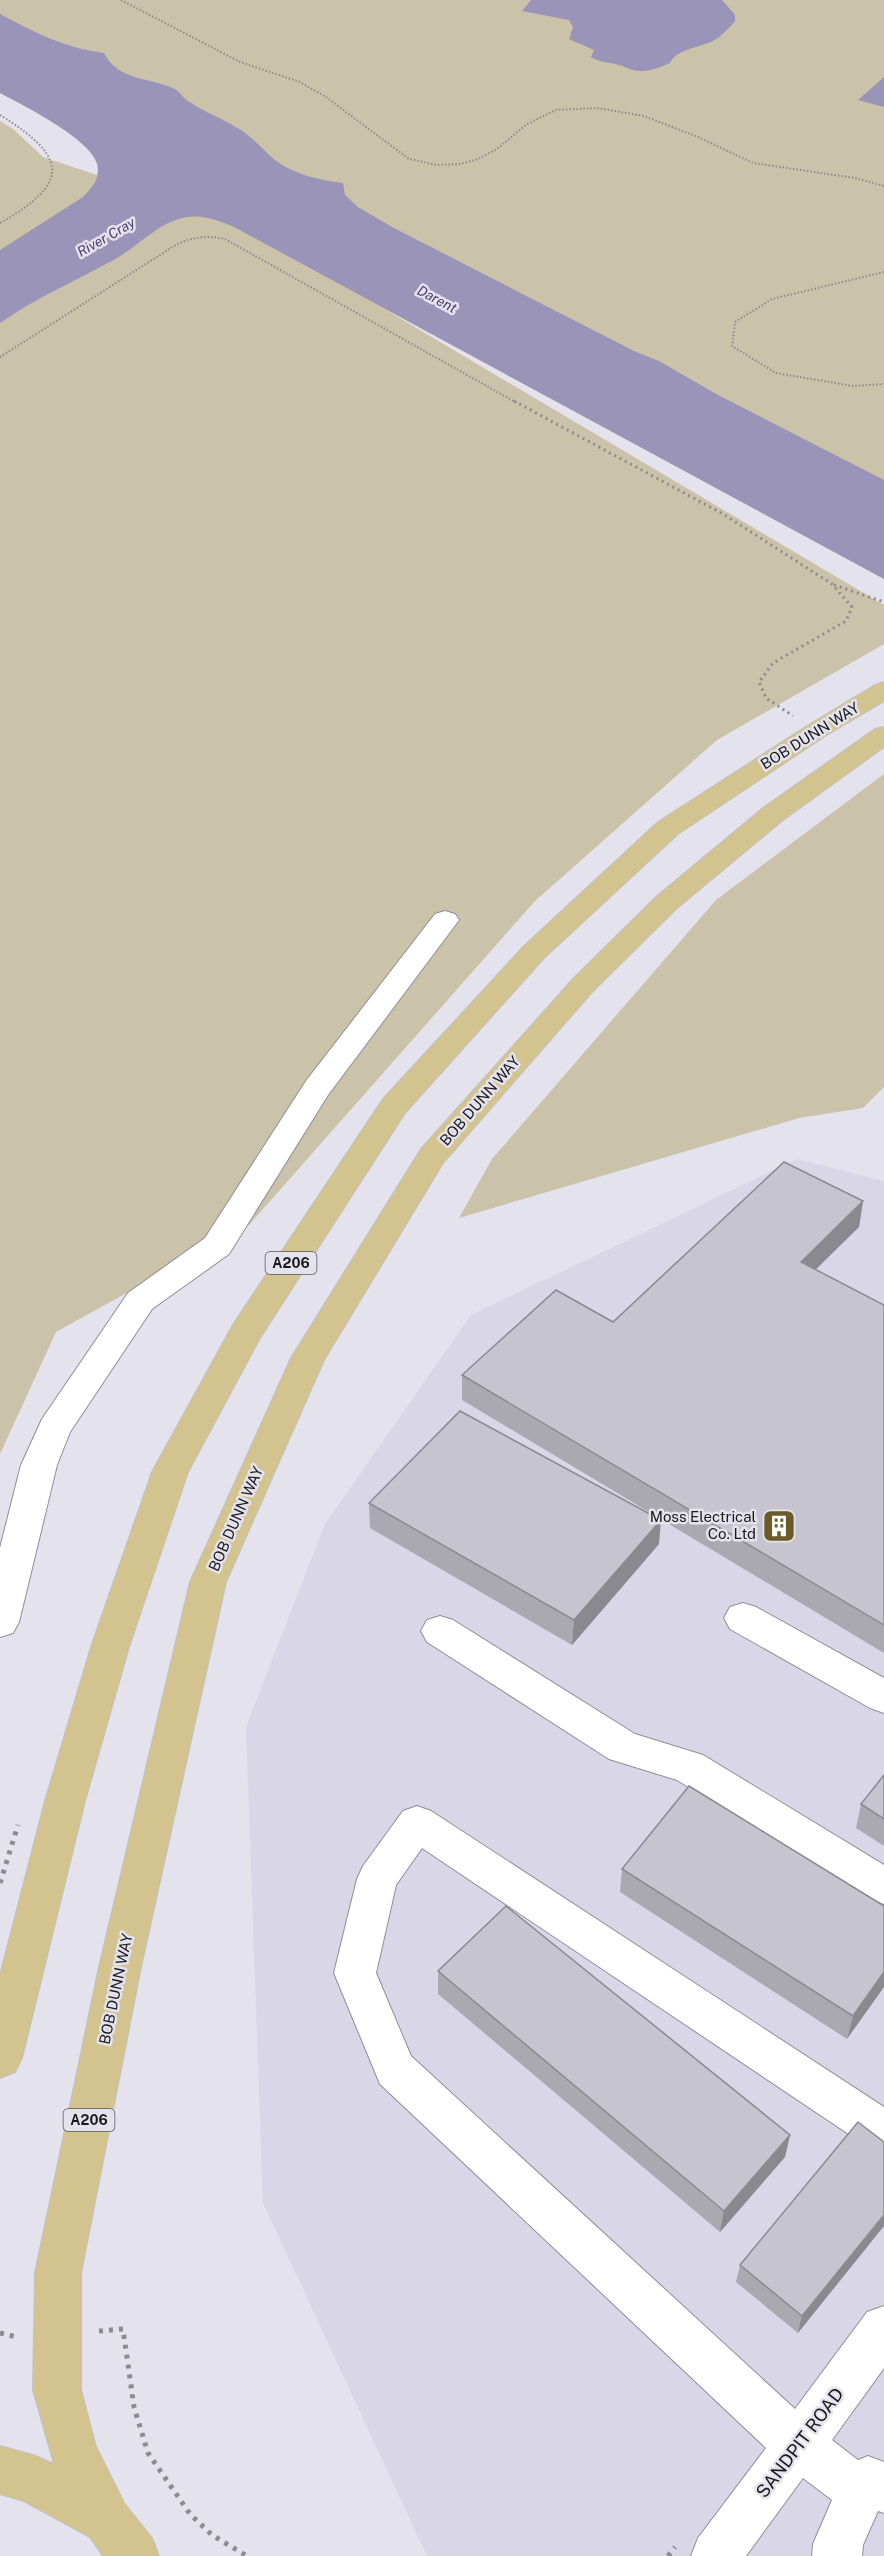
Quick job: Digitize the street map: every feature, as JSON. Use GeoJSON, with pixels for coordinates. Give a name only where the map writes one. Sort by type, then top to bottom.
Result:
{"type":"FeatureCollection","features":[{"type":"Feature","properties":{"kind":"main road","name":"BOB DUNN WAY"},"geometry":{"type":"LineString","coordinates":[[0,2058],[65,1802],[121,1614],[170,1472],[253,1322],[394,1106],[534,952],[668,828],[816,731],[884,690]]}},
{"type":"Feature","properties":{"kind":"main road","name":"BOB DUNN WAY"},"geometry":{"type":"LineString","coordinates":[[120,2538],[74,2454],[57,2390],[58,2273],[120,1967],[208,1582],[308,1358],[432,1156],[583,985],[666,903],[773,814],[884,735]]}},
{"type":"Feature","properties":{"kind":"main road"},"geometry":{"type":"LineString","coordinates":[[0,2470],[33,2479],[120,2538]]}},
{"type":"Feature","properties":{"kind":"street"},"geometry":{"type":"LineString","coordinates":[[0,1622],[39,1465],[54,1428],[140,1300],[217,1246],[316,1088],[445,920]]}},
{"type":"Feature","properties":{"kind":"street"},"geometry":{"type":"LineString","coordinates":[[743,1618],[884,1697]]}},
{"type":"Feature","properties":{"kind":"street"},"geometry":{"type":"LineString","coordinates":[[440,1631],[623,1747],[689,1767],[884,1886]]}},
{"type":"Feature","properties":{"kind":"street"},"geometry":{"type":"LineString","coordinates":[[837,2556],[838,2544],[872,2491],[799,2445],[394,2070],[355,1973],[377,1879],[417,1823],[884,2132]]}},
{"type":"Feature","properties":{"kind":"street","name":"SANDPIT ROAD"},"geometry":{"type":"LineString","coordinates":[[716,2556],[884,2329]]}},
{"type":"Feature","properties":{"kind":"path"},"geometry":{"type":"LineString","coordinates":[[121,0],[240,62],[300,82],[326,97],[409,159],[437,165],[460,164],[478,159],[497,149],[527,123],[556,110],[597,108],[644,116],[698,137],[753,163],[855,178],[884,186]]}},
{"type":"Feature","properties":{"kind":"path"},"geometry":{"type":"LineString","coordinates":[[0,115],[29,134],[42,146],[51,164],[53,175],[48,188],[0,224]]}},
{"type":"Feature","properties":{"kind":"path"},"geometry":{"type":"LineString","coordinates":[[0,357],[189,238],[207,235],[225,239],[486,386],[723,514],[832,584],[884,602]]}},
{"type":"Feature","properties":{"kind":"path"},"geometry":{"type":"LineString","coordinates":[[884,272],[772,299],[735,321],[732,346],[776,373],[853,386],[884,384]]}},
{"type":"Feature","properties":{"kind":"path"},"geometry":{"type":"LineString","coordinates":[[800,720],[766,698],[759,682],[773,663],[831,632],[846,621],[852,607],[832,584]]}},
{"type":"Feature","properties":{"kind":"path"},"geometry":{"type":"LineString","coordinates":[[0,2333],[10,2337],[123,2329],[134,2407],[148,2453],[190,2514],[212,2535],[247,2556]]}},
{"type":"Feature","properties":{"kind":"shaded area"},"geometry":{"type":"Polygon","coordinates":[[[0,0],[884,0],[884,526],[0,32],[0,0]]]}},
{"type":"Feature","properties":{"kind":"shaded area"},"geometry":{"type":"Polygon","coordinates":[[[0,67],[170,187],[884,546],[884,579],[376,304],[884,605],[884,644],[717,740],[535,901],[249,1225],[56,1332],[0,1454],[0,121],[13,129],[43,157],[97,175],[98,169],[92,152],[74,136],[0,93],[0,67]]]}},
{"type":"Feature","properties":{"kind":"shaded area"},"geometry":{"type":"Polygon","coordinates":[[[884,774],[884,1087],[863,1108],[799,1118],[459,1218],[492,1159],[716,900],[884,774]]]}},
{"type":"Feature","properties":{"kind":"shaded area"},"geometry":{"type":"Polygon","coordinates":[[[797,1159],[884,1181],[884,2556],[427,2556],[263,2203],[246,1727],[325,1524],[471,1315],[797,1159]]]}},
{"type":"Feature","properties":{"kind":"water"},"geometry":{"type":"Polygon","coordinates":[[[531,0],[722,0],[735,15],[735,21],[713,41],[683,51],[665,65],[652,70],[638,71],[591,57],[594,50],[569,39],[573,27],[569,20],[522,11],[531,0]]]}},
{"type":"Feature","properties":{"kind":"water"},"geometry":{"type":"Polygon","coordinates":[[[0,14],[50,39],[104,53],[110,62],[127,74],[175,89],[186,100],[244,132],[271,157],[291,170],[343,183],[345,195],[358,207],[392,227],[634,351],[659,361],[718,395],[884,480],[884,579],[234,227],[212,219],[189,217],[170,222],[126,253],[43,297],[0,323],[0,250],[83,197],[96,180],[98,168],[86,147],[73,136],[41,115],[0,93],[0,14]]]}},
{"type":"Feature","properties":{"kind":"water"},"geometry":{"type":"Polygon","coordinates":[[[884,77],[884,107],[858,100],[884,77]]]}},
{"type":"Feature","properties":{"kind":"building","name":"Moss Electrical Co. Ltd"},"geometry":{"type":"Polygon","coordinates":[[[784,1162],[863,1201],[801,1262],[884,1305],[884,1625],[462,1375],[556,1290],[613,1322],[784,1162]]]}},
{"type":"Feature","properties":{"kind":"building"},"geometry":{"type":"Polygon","coordinates":[[[460,1411],[661,1520],[574,1620],[369,1503],[460,1411]]]}},
{"type":"Feature","properties":{"kind":"building"},"geometry":{"type":"Polygon","coordinates":[[[884,1775],[884,1819],[861,1804],[884,1775]]]}},
{"type":"Feature","properties":{"kind":"building"},"geometry":{"type":"Polygon","coordinates":[[[689,1786],[884,1906],[884,1972],[853,2016],[622,1869],[689,1786]]]}},
{"type":"Feature","properties":{"kind":"building"},"geometry":{"type":"Polygon","coordinates":[[[506,1906],[790,2135],[724,2211],[438,1971],[506,1906]]]}},
{"type":"Feature","properties":{"kind":"building"},"geometry":{"type":"Polygon","coordinates":[[[858,2122],[884,2142],[884,2215],[802,2316],[740,2265],[858,2122]]]}},
{"type":"Feature","properties":{"kind":"place","name":"Moss Electrical Co. Ltd"},"geometry":{"type":"Point","coordinates":[779,1526]}},
{"type":"Feature","properties":{"kind":"water label","name":"River Cray"},"geometry":{"type":"Point","coordinates":[106,237]}},
{"type":"Feature","properties":{"kind":"water label","name":"Darent"},"geometry":{"type":"Point","coordinates":[437,299]}}]}
